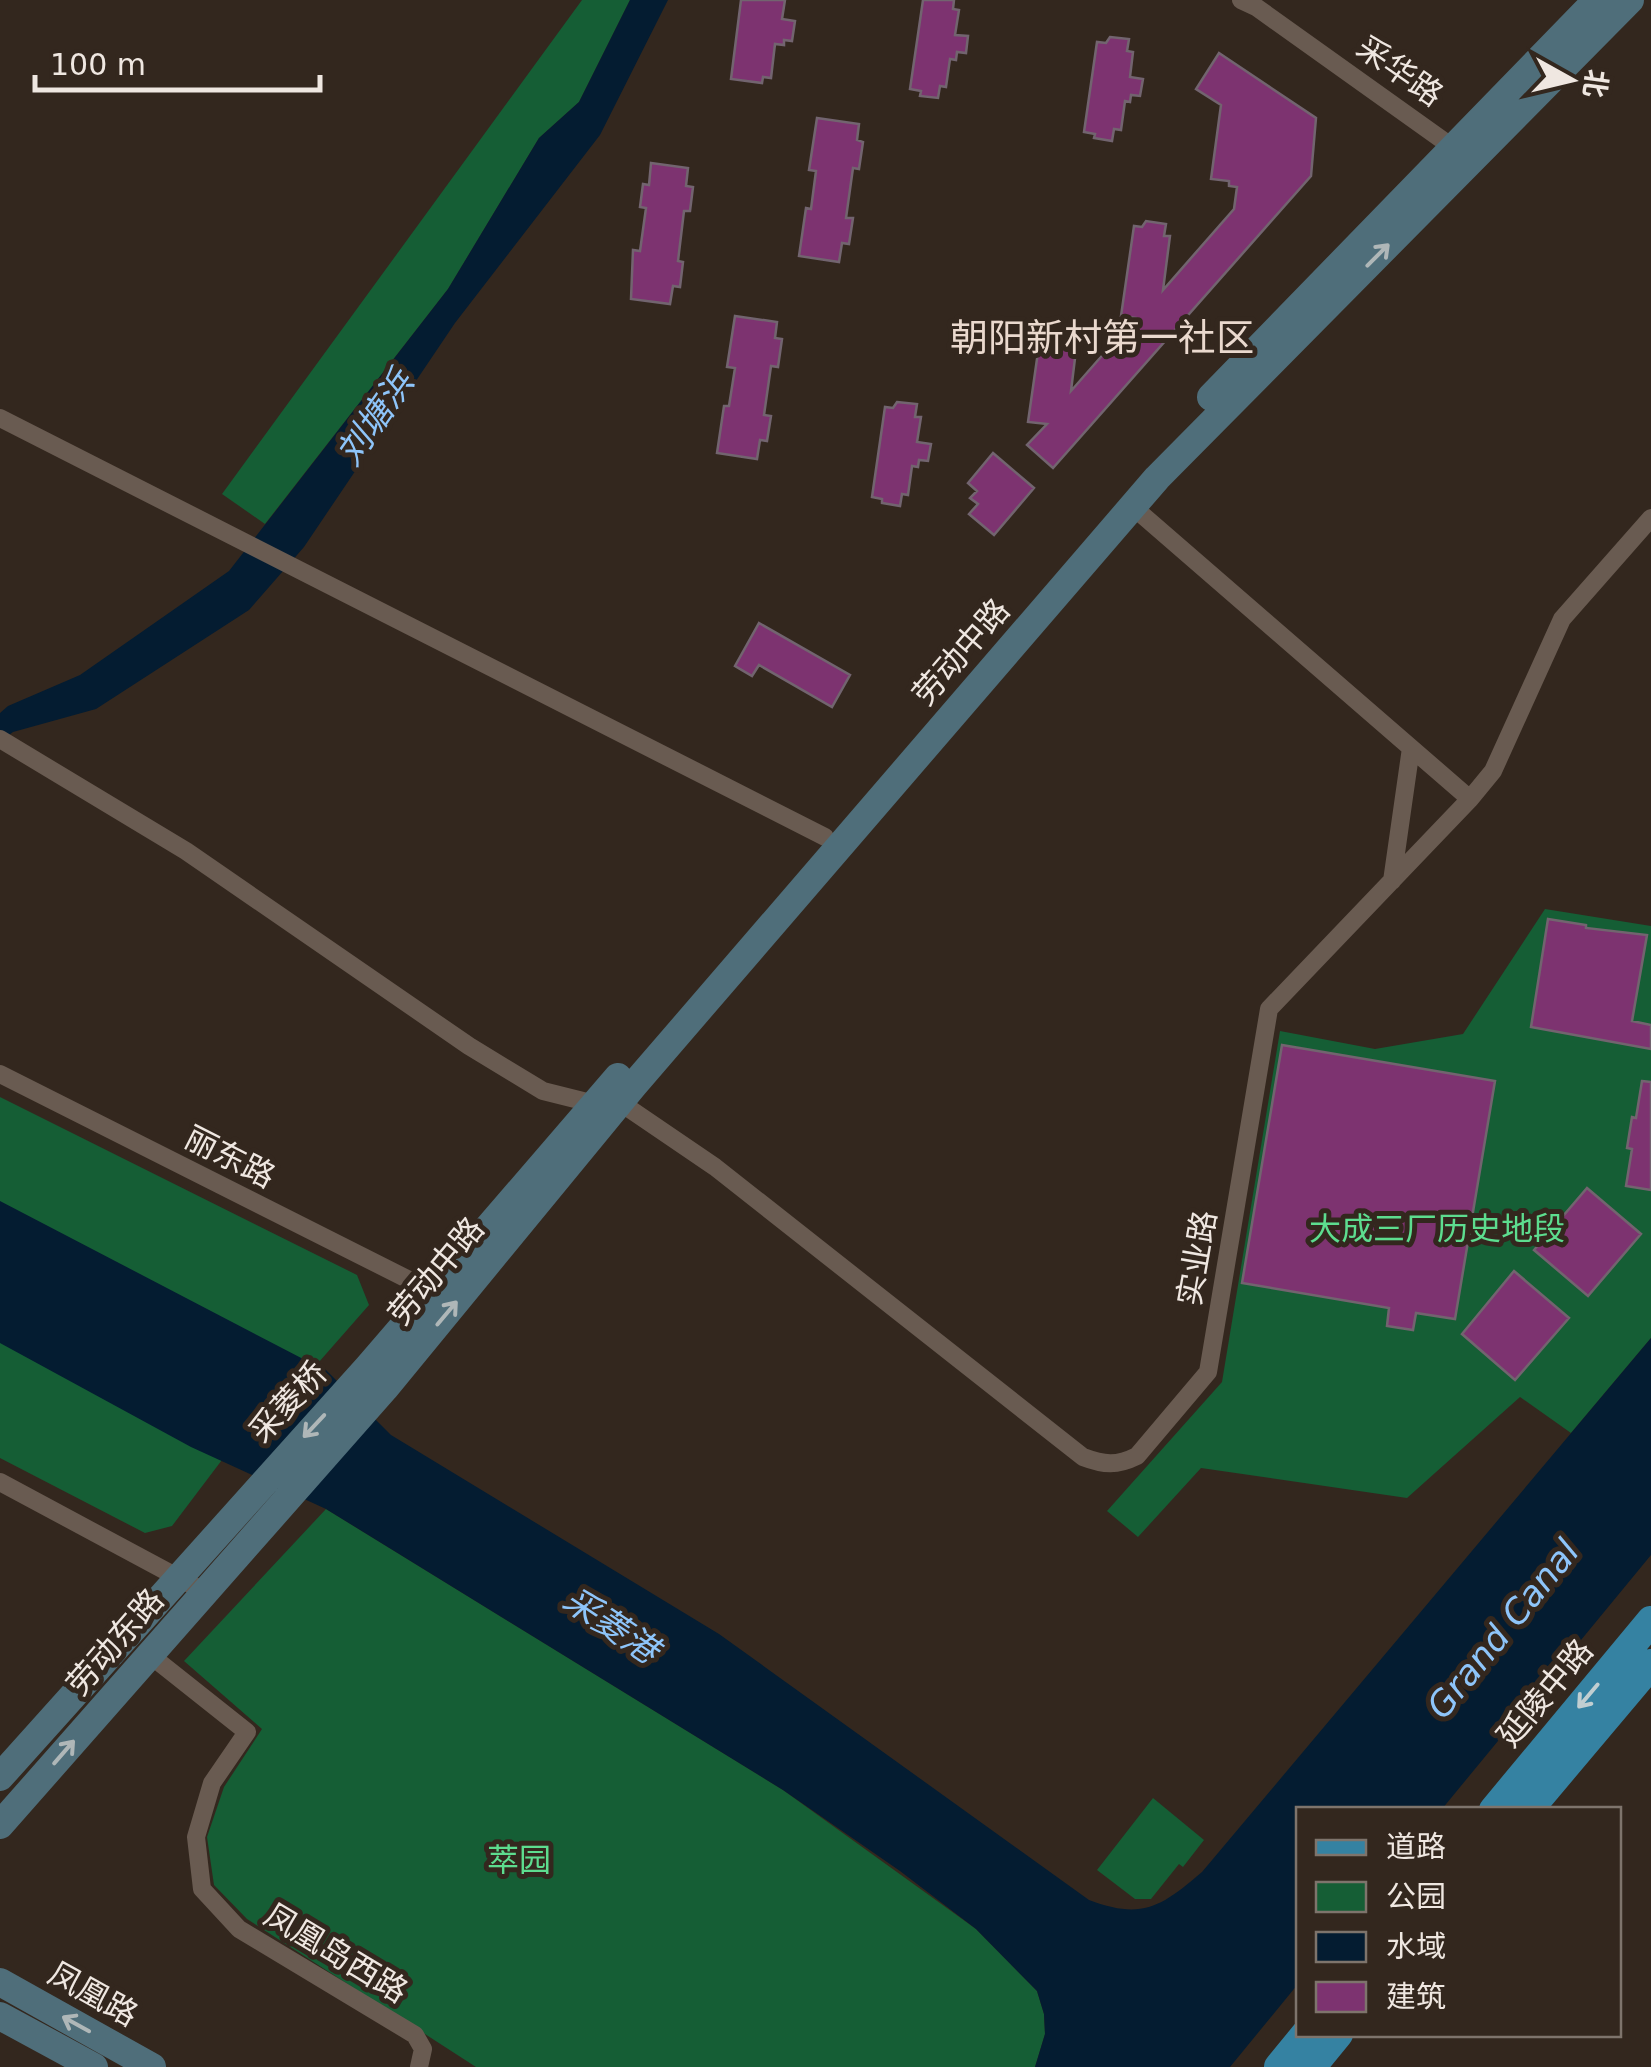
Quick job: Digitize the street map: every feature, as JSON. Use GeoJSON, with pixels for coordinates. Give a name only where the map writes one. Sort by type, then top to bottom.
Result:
{"type":"FeatureCollection","features":[{"type":"Feature","properties":{"kind":"main road","name":"劳动中路"},"geometry":{"type":"LineString","coordinates":[[377,1378],[433,1292],[608,1103],[1132,506],[1462,154],[1597,0]]}},
{"type":"Feature","properties":{"kind":"main road","name":"劳动中路"},"geometry":{"type":"LineString","coordinates":[[377,1378],[825,836],[1144,466],[1462,154],[1630,0]]}},
{"type":"Feature","properties":{"kind":"main road","name":"采菱桥"},"geometry":{"type":"LineString","coordinates":[[259,1485],[377,1378]]}},
{"type":"Feature","properties":{"kind":"main road","name":"采菱桥"},"geometry":{"type":"LineString","coordinates":[[282,1506],[377,1378]]}},
{"type":"Feature","properties":{"kind":"main road","name":"劳动东路"},"geometry":{"type":"LineString","coordinates":[[0,1777],[259,1485]]}},
{"type":"Feature","properties":{"kind":"main road","name":"劳动东路"},"geometry":{"type":"LineString","coordinates":[[0,1825],[282,1506]]}},
{"type":"Feature","properties":{"kind":"main road","name":"延陵中路"},"geometry":{"type":"LineString","coordinates":[[1496,1807],[1651,1621]]}},
{"type":"Feature","properties":{"kind":"main road","name":"延陵中路"},"geometry":{"type":"LineString","coordinates":[[1531,1807],[1651,1664]]}},
{"type":"Feature","properties":{"kind":"main road","name":"凤凰路"},"geometry":{"type":"LineString","coordinates":[[0,1982],[152,2067]]}},
{"type":"Feature","properties":{"kind":"main road","name":"凤凰路"},"geometry":{"type":"LineString","coordinates":[[0,2016],[94,2067]]}},
{"type":"Feature","properties":{"kind":"main road"},"geometry":{"type":"LineString","coordinates":[[1278,2067],[1303,2037]]}},
{"type":"Feature","properties":{"kind":"main road"},"geometry":{"type":"LineString","coordinates":[[1311,2067],[1336,2037]]}},
{"type":"Feature","properties":{"kind":"street","name":"采华路"},"geometry":{"type":"LineString","coordinates":[[1241,0],[1462,154]]}},
{"type":"Feature","properties":{"kind":"street"},"geometry":{"type":"LineString","coordinates":[[0,418],[825,836]]}},
{"type":"Feature","properties":{"kind":"street"},"geometry":{"type":"LineString","coordinates":[[1132,506],[1470,799]]}},
{"type":"Feature","properties":{"kind":"street","name":"实业路"},"geometry":{"type":"LineString","coordinates":[[608,1103],[715,1167],[1083,1457],[1121,1464],[1137,1456],[1208,1372],[1269,1009],[1493,772],[1562,619],[1651,518]]}},
{"type":"Feature","properties":{"kind":"street"},"geometry":{"type":"LineString","coordinates":[[6,742],[186,852],[470,1046],[543,1091],[608,1103]]}},
{"type":"Feature","properties":{"kind":"street"},"geometry":{"type":"LineString","coordinates":[[1392,882],[1411,748]]}},
{"type":"Feature","properties":{"kind":"street","name":"丽东路"},"geometry":{"type":"LineString","coordinates":[[0,1074],[433,1292]]}},
{"type":"Feature","properties":{"kind":"street"},"geometry":{"type":"LineString","coordinates":[[0,1482],[205,1592]]}},
{"type":"Feature","properties":{"kind":"street","name":"凤凰岛西路"},"geometry":{"type":"LineString","coordinates":[[150,1654],[247,1732],[212,1783],[196,1837],[202,1889],[239,1929],[415,2034],[424,2050],[419,2067]]}},
{"type":"Feature","properties":{"kind":"green space"},"geometry":{"type":"Polygon","coordinates":[[[582,0],[630,0],[579,102],[539,138],[448,289],[265,524],[222,494],[582,0]]]}},
{"type":"Feature","properties":{"kind":"green space","name":"大成三厂历史地段"},"geometry":{"type":"Polygon","coordinates":[[[1545,909],[1651,926],[1651,1338],[1571,1433],[1520,1397],[1407,1498],[1201,1468],[1138,1537],[1107,1511],[1222,1382],[1280,1031],[1375,1049],[1463,1034],[1545,909]]]}},
{"type":"Feature","properties":{"kind":"green space"},"geometry":{"type":"Polygon","coordinates":[[[0,1097],[357,1275],[369,1305],[297,1387],[0,1230],[0,1097]]]}},
{"type":"Feature","properties":{"kind":"green space"},"geometry":{"type":"Polygon","coordinates":[[[0,1322],[234,1444],[172,1526],[145,1533],[0,1458],[0,1322]]]}},
{"type":"Feature","properties":{"kind":"green space","name":"萃园"},"geometry":{"type":"Polygon","coordinates":[[[326,1509],[783,1790],[976,1929],[1037,1991],[1045,2034],[1035,2067],[476,2067],[247,1919],[214,1885],[207,1837],[224,1787],[262,1729],[184,1661],[326,1509]]]}},
{"type":"Feature","properties":{"kind":"green space"},"geometry":{"type":"Polygon","coordinates":[[[1153,1798],[1204,1840],[1151,1899],[1135,1899],[1097,1870],[1153,1798]]]}},
{"type":"Feature","properties":{"kind":"water","name":"刘塘浜"},"geometry":{"type":"Polygon","coordinates":[[[630,0],[668,0],[600,135],[455,323],[304,547],[249,610],[96,709],[13,732],[0,742],[0,713],[8,706],[80,675],[229,571],[448,289],[539,138],[579,102],[630,0]]]}},
{"type":"Feature","properties":{"kind":"water"},"geometry":{"type":"Polygon","coordinates":[[[0,1201],[307,1361],[320,1364],[391,1435],[719,1634],[1089,1900],[1123,1909],[1162,1902],[1202,1872],[1651,1338],[1651,1555],[1444,1807],[1296,1807],[1296,1986],[1230,2067],[1035,2067],[1045,2034],[1037,1991],[976,1929],[900,1871],[783,1790],[326,1509],[191,1447],[0,1343],[0,1201]]]}},
{"type":"Feature","properties":{"kind":"building"},"geometry":{"type":"Polygon","coordinates":[[[741,0],[785,0],[782,19],[795,21],[792,41],[775,44],[771,78],[763,77],[762,83],[731,79],[741,0]]]}},
{"type":"Feature","properties":{"kind":"building"},"geometry":{"type":"Polygon","coordinates":[[[923,0],[954,0],[953,9],[959,10],[955,35],[968,36],[966,53],[957,52],[956,60],[950,59],[946,87],[940,86],[938,98],[920,96],[921,91],[910,89],[923,0]]]}},
{"type":"Feature","properties":{"kind":"building"},"geometry":{"type":"Polygon","coordinates":[[[1110,37],[1129,39],[1127,51],[1133,52],[1130,77],[1143,79],[1140,96],[1131,95],[1130,102],[1125,101],[1121,130],[1114,129],[1112,141],[1084,132],[1097,42],[1106,43],[1110,37]]]}},
{"type":"Feature","properties":{"kind":"building"},"geometry":{"type":"Polygon","coordinates":[[[1219,53],[1316,118],[1311,176],[1053,468],[1027,445],[1047,424],[1028,422],[1041,331],[1049,332],[1053,326],[1073,329],[1071,341],[1077,342],[1071,391],[1135,318],[1121,316],[1134,226],[1142,227],[1146,221],[1166,224],[1164,236],[1170,236],[1163,290],[1234,209],[1237,187],[1229,186],[1229,181],[1211,179],[1221,105],[1196,89],[1219,53]]]}},
{"type":"Feature","properties":{"kind":"building"},"geometry":{"type":"Polygon","coordinates":[[[817,118],[859,124],[857,140],[863,142],[859,169],[853,168],[846,218],[853,218],[849,244],[842,243],[839,262],[799,256],[816,171],[809,170],[817,118]]]}},
{"type":"Feature","properties":{"kind":"building"},"geometry":{"type":"Polygon","coordinates":[[[651,163],[688,168],[686,186],[693,187],[690,211],[684,211],[678,261],[683,262],[680,287],[673,286],[670,304],[631,299],[633,250],[640,251],[646,208],[640,207],[643,184],[649,185],[651,163]]]}},
{"type":"Feature","properties":{"kind":"building"},"geometry":{"type":"Polygon","coordinates":[[[735,316],[777,322],[775,338],[782,339],[778,367],[771,366],[764,415],[771,416],[767,441],[760,440],[757,459],[717,453],[735,368],[727,367],[735,316]]]}},
{"type":"Feature","properties":{"kind":"building"},"geometry":{"type":"Polygon","coordinates":[[[897,402],[917,404],[915,417],[921,417],[917,442],[931,444],[928,461],[919,460],[918,467],[912,466],[908,495],[902,494],[900,506],[872,497],[885,407],[893,408],[897,402]]]}},
{"type":"Feature","properties":{"kind":"building"},"geometry":{"type":"Polygon","coordinates":[[[993,453],[1034,488],[994,535],[969,514],[978,504],[970,498],[977,491],[968,483],[993,453]]]}},
{"type":"Feature","properties":{"kind":"building"},"geometry":{"type":"Polygon","coordinates":[[[759,623],[850,675],[832,707],[759,665],[752,676],[735,666],[759,623]]]}},
{"type":"Feature","properties":{"kind":"building"},"geometry":{"type":"Polygon","coordinates":[[[1548,919],[1647,935],[1632,1021],[1651,1025],[1651,1049],[1531,1027],[1548,919]]]}},
{"type":"Feature","properties":{"kind":"building"},"geometry":{"type":"Polygon","coordinates":[[[1282,1045],[1495,1081],[1455,1319],[1416,1313],[1413,1330],[1387,1326],[1389,1308],[1242,1283],[1282,1045]]]}},
{"type":"Feature","properties":{"kind":"building"},"geometry":{"type":"Polygon","coordinates":[[[1642,1081],[1651,1082],[1651,1190],[1626,1186],[1632,1149],[1627,1148],[1642,1081]]]}},
{"type":"Feature","properties":{"kind":"building"},"geometry":{"type":"Polygon","coordinates":[[[1587,1188],[1641,1234],[1588,1296],[1534,1250],[1587,1188]]]}},
{"type":"Feature","properties":{"kind":"building"},"geometry":{"type":"Polygon","coordinates":[[[1514,1271],[1569,1318],[1515,1380],[1462,1334],[1514,1271]]]}},
{"type":"Feature","properties":{"kind":"district","name":"朝阳新村第一社区"},"geometry":{"type":"Point","coordinates":[1102,338]}},
{"type":"Feature","properties":{"kind":"water label","name":"采菱港"},"geometry":{"type":"Point","coordinates":[611,1625]}},
{"type":"Feature","properties":{"kind":"water label","name":"Grand Canal"},"geometry":{"type":"Point","coordinates":[1503,1629]}}]}
